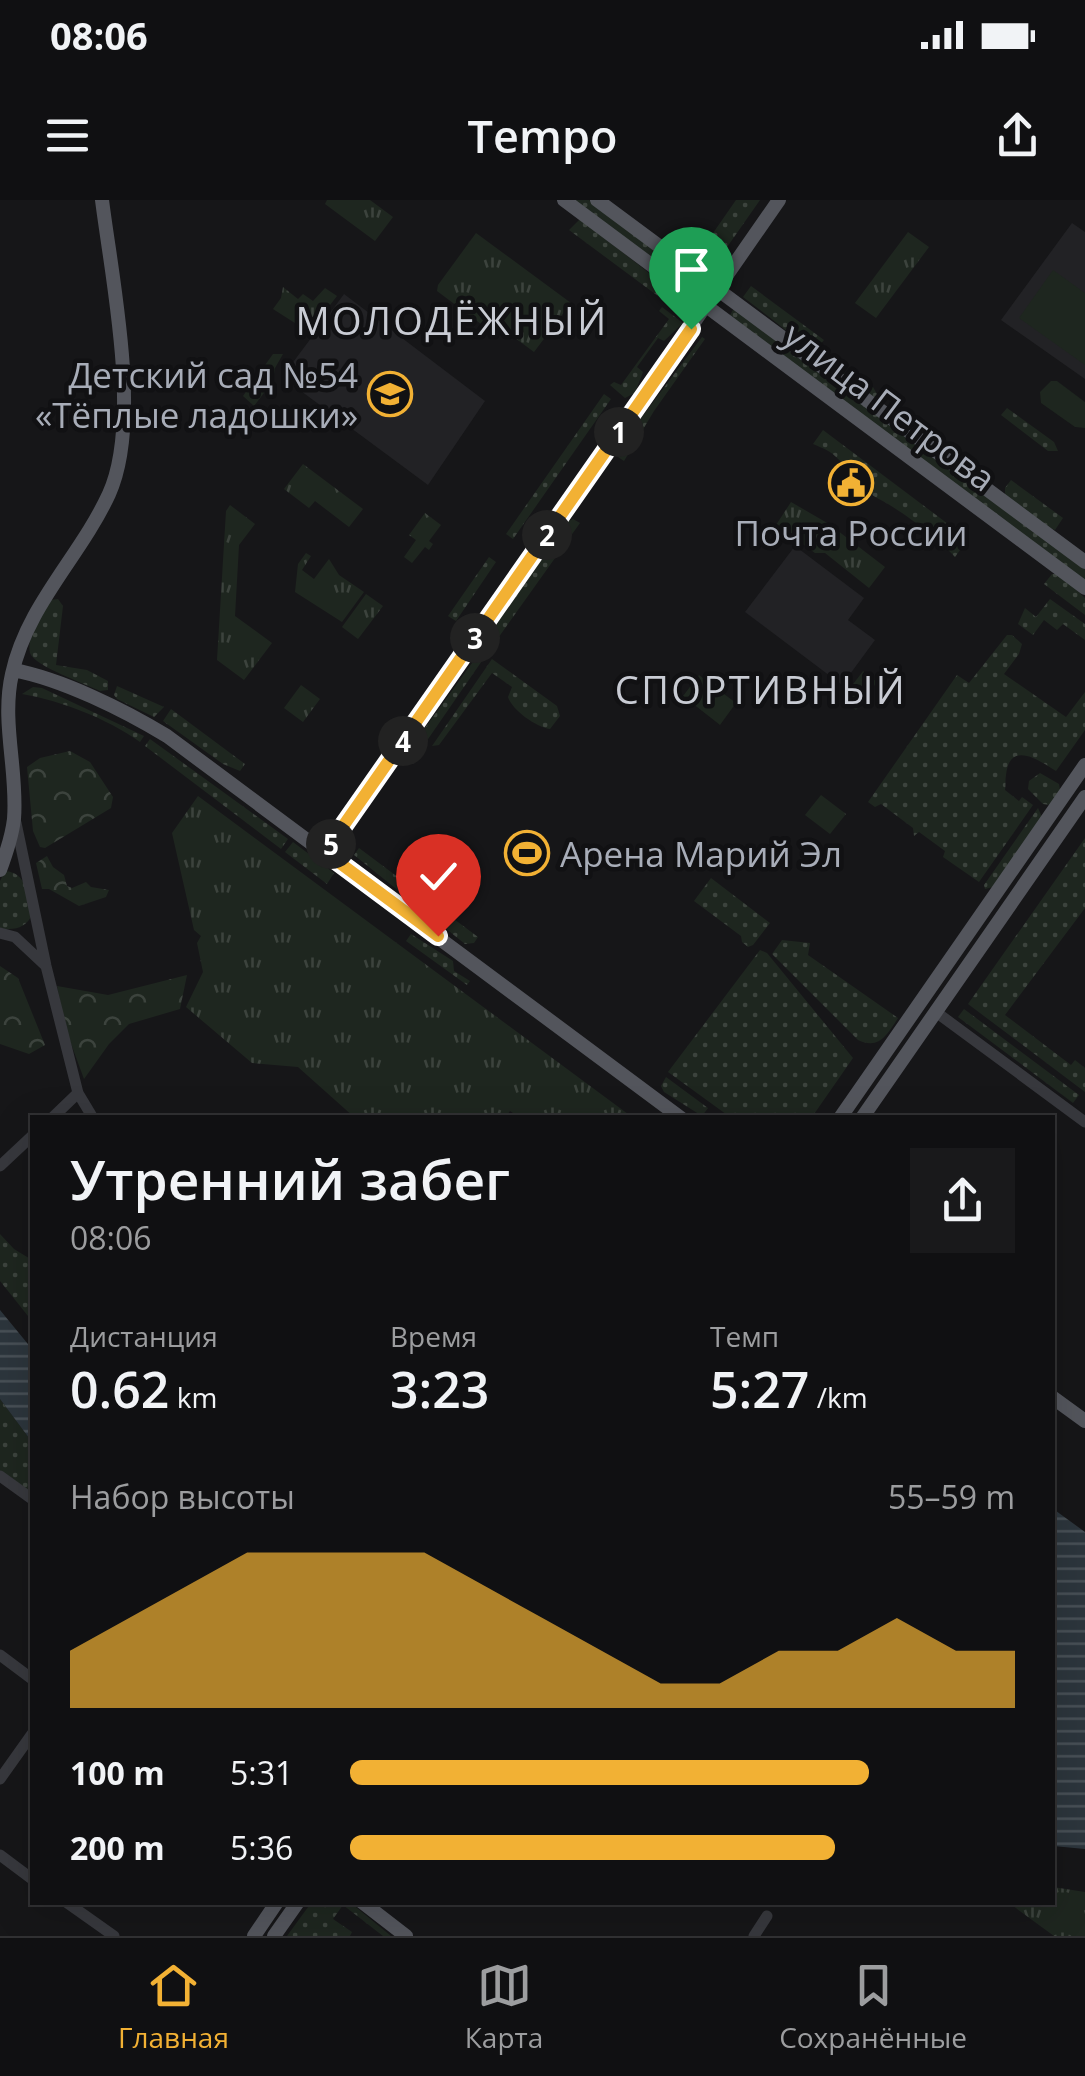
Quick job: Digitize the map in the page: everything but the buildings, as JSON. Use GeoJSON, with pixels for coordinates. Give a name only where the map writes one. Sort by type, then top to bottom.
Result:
{"type":"FeatureCollection","features":[{"type":"Feature","properties":{"kind":"main road"},"geometry":{"type":"LineString","coordinates":[[0,870],[14,815],[8,710],[12,670],[34,614],[111,490],[123,443],[124,386],[102,200]]}},
{"type":"Feature","properties":{"kind":"main road","name":"улица Петрова"},"geometry":{"type":"LineString","coordinates":[[564,200],[1085,588]]}},
{"type":"Feature","properties":{"kind":"main road","name":"улица Петрова"},"geometry":{"type":"LineString","coordinates":[[597,200],[1085,562]]}},
{"type":"Feature","properties":{"kind":"main road"},"geometry":{"type":"LineString","coordinates":[[325,852],[779,200]]}},
{"type":"Feature","properties":{"kind":"main road"},"geometry":{"type":"LineString","coordinates":[[12,670],[40,677],[153,727],[676,1115]]}},
{"type":"Feature","properties":{"kind":"main road"},"geometry":{"type":"LineString","coordinates":[[842,1115],[1085,765]]}},
{"type":"Feature","properties":{"kind":"main road"},"geometry":{"type":"LineString","coordinates":[[864,1115],[1085,797]]}},
{"type":"Feature","properties":{"kind":"main road"},"geometry":{"type":"LineString","coordinates":[[1055,1399],[1085,1421]]}},
{"type":"Feature","properties":{"kind":"main road"},"geometry":{"type":"LineString","coordinates":[[254,1936],[275,1905]]}},
{"type":"Feature","properties":{"kind":"main road"},"geometry":{"type":"LineString","coordinates":[[274,1936],[296,1905]]}},
{"type":"Feature","properties":{"kind":"main road"},"geometry":{"type":"LineString","coordinates":[[366,1905],[406,1936]]}},
{"type":"Feature","properties":{"kind":"street"},"geometry":{"type":"LineString","coordinates":[[14,815],[78,1093],[90,1115]]}},
{"type":"Feature","properties":{"kind":"street"},"geometry":{"type":"LineString","coordinates":[[0,933],[15,937],[46,966]]}},
{"type":"Feature","properties":{"kind":"street"},"geometry":{"type":"LineString","coordinates":[[936,1012],[1085,1122]]}},
{"type":"Feature","properties":{"kind":"street"},"geometry":{"type":"LineString","coordinates":[[55,1115],[78,1093]]}},
{"type":"Feature","properties":{"kind":"street"},"geometry":{"type":"LineString","coordinates":[[0,1166],[30,1138]]}},
{"type":"Feature","properties":{"kind":"street"},"geometry":{"type":"LineString","coordinates":[[0,1476],[30,1498]]}},
{"type":"Feature","properties":{"kind":"street"},"geometry":{"type":"LineString","coordinates":[[0,1655],[30,1678]]}},
{"type":"Feature","properties":{"kind":"street"},"geometry":{"type":"LineString","coordinates":[[0,1779],[30,1737]]}},
{"type":"Feature","properties":{"kind":"street"},"geometry":{"type":"LineString","coordinates":[[0,1856],[30,1877]]}},
{"type":"Feature","properties":{"kind":"street"},"geometry":{"type":"LineString","coordinates":[[70,1905],[114,1936]]}},
{"type":"Feature","properties":{"kind":"street"},"geometry":{"type":"LineString","coordinates":[[754,1936],[767,1916]]}},
{"type":"Feature","properties":{"kind":"shaded area"},"geometry":{"type":"Polygon","coordinates":[[[1072,223],[1085,232],[1085,379],[1001,320],[1072,223]]]}},
{"type":"Feature","properties":{"kind":"shaded area","name":"Детский сад №54 «Тёплые ладошки»"},"geometry":{"type":"Polygon","coordinates":[[[344,294],[485,401],[428,485],[282,377],[344,294]]]}},
{"type":"Feature","properties":{"kind":"shaded area"},"geometry":{"type":"Polygon","coordinates":[[[795,546],[864,598],[848,620],[875,640],[842,685],[745,612],[795,546]]]}},
{"type":"Feature","properties":{"kind":"shaded area"},"geometry":{"type":"Polygon","coordinates":[[[0,1310],[30,1347],[30,1439],[0,1399],[0,1310]]]}},
{"type":"Feature","properties":{"kind":"shaded area"},"geometry":{"type":"Polygon","coordinates":[[[1055,1510],[1085,1532],[1085,1849],[1055,1846],[1055,1510]]]}},
{"type":"Feature","properties":{"kind":"green space"},"geometry":{"type":"Polygon","coordinates":[[[327,200],[370,200],[393,217],[375,241],[325,204],[327,200]]]}},
{"type":"Feature","properties":{"kind":"green space"},"geometry":{"type":"Polygon","coordinates":[[[572,200],[589,200],[695,279],[689,287],[572,200]]]}},
{"type":"Feature","properties":{"kind":"green space"},"geometry":{"type":"Polygon","coordinates":[[[736,200],[760,200],[725,250],[718,245],[713,252],[704,246],[736,200]]]}},
{"type":"Feature","properties":{"kind":"green space"},"geometry":{"type":"Polygon","coordinates":[[[580,219],[681,298],[674,308],[569,230],[580,219]]]}},
{"type":"Feature","properties":{"kind":"green space"},"geometry":{"type":"Polygon","coordinates":[[[908,232],[929,247],[876,318],[855,303],[908,232]]]}},
{"type":"Feature","properties":{"kind":"green space"},"geometry":{"type":"Polygon","coordinates":[[[476,233],[571,303],[534,352],[499,326],[493,333],[437,291],[476,233]]]}},
{"type":"Feature","properties":{"kind":"green space"},"geometry":{"type":"Polygon","coordinates":[[[1053,270],[1085,293],[1085,365],[1019,318],[1053,270]]]}},
{"type":"Feature","properties":{"kind":"green space"},"geometry":{"type":"Polygon","coordinates":[[[751,286],[824,340],[819,346],[825,353],[824,360],[843,374],[849,372],[849,378],[863,389],[873,387],[878,396],[874,398],[857,386],[743,297],[751,286]]]}},
{"type":"Feature","properties":{"kind":"green space"},"geometry":{"type":"Polygon","coordinates":[[[283,287],[298,299],[303,294],[313,301],[325,288],[337,296],[309,332],[273,309],[283,287]]]}},
{"type":"Feature","properties":{"kind":"green space"},"geometry":{"type":"Polygon","coordinates":[[[662,307],[683,323],[664,341],[658,338],[637,367],[643,372],[635,393],[625,398],[610,385],[621,385],[669,319],[659,311],[662,307]]]}},
{"type":"Feature","properties":{"kind":"green space"},"geometry":{"type":"Polygon","coordinates":[[[734,308],[1085,569],[1085,582],[729,317],[734,308]]]}},
{"type":"Feature","properties":{"kind":"green space"},"geometry":{"type":"Polygon","coordinates":[[[702,337],[705,339],[624,461],[617,450],[702,337]]]}},
{"type":"Feature","properties":{"kind":"green space"},"geometry":{"type":"Polygon","coordinates":[[[273,354],[283,354],[273,381],[254,406],[243,396],[273,354]]]}},
{"type":"Feature","properties":{"kind":"green space"},"geometry":{"type":"Polygon","coordinates":[[[1051,381],[1057,381],[1085,402],[1085,428],[1075,427],[1041,403],[1040,392],[1051,381]]]}},
{"type":"Feature","properties":{"kind":"green space"},"geometry":{"type":"Polygon","coordinates":[[[604,394],[611,399],[513,539],[506,534],[604,394]]]}},
{"type":"Feature","properties":{"kind":"green space"},"geometry":{"type":"Polygon","coordinates":[[[1007,408],[1054,442],[1058,451],[1048,451],[1001,415],[1007,408]]]}},
{"type":"Feature","properties":{"kind":"green space"},"geometry":{"type":"Polygon","coordinates":[[[823,430],[968,539],[955,557],[919,525],[840,472],[845,465],[813,444],[823,430]]]}},
{"type":"Feature","properties":{"kind":"green space"},"geometry":{"type":"Polygon","coordinates":[[[303,464],[363,509],[349,527],[315,501],[309,508],[284,489],[303,464]]]}},
{"type":"Feature","properties":{"kind":"green space"},"geometry":{"type":"Polygon","coordinates":[[[1011,480],[1063,518],[1055,530],[1037,522],[1005,497],[1011,480]]]}},
{"type":"Feature","properties":{"kind":"green space"},"geometry":{"type":"Polygon","coordinates":[[[791,502],[829,524],[885,567],[869,588],[825,553],[815,553],[776,525],[791,502]]]}},
{"type":"Feature","properties":{"kind":"green space"},"geometry":{"type":"Polygon","coordinates":[[[230,505],[255,524],[239,545],[235,616],[272,643],[244,680],[217,660],[226,511],[230,505]]]}},
{"type":"Feature","properties":{"kind":"green space"},"geometry":{"type":"Polygon","coordinates":[[[425,513],[441,525],[429,541],[433,544],[429,550],[425,547],[412,563],[404,557],[416,540],[409,535],[425,513]]]}},
{"type":"Feature","properties":{"kind":"green space"},"geometry":{"type":"Polygon","coordinates":[[[573,519],[580,523],[491,648],[487,638],[567,522],[573,519]]]}},
{"type":"Feature","properties":{"kind":"green space"},"geometry":{"type":"Polygon","coordinates":[[[306,553],[311,556],[302,570],[314,579],[329,559],[339,575],[364,592],[342,622],[295,592],[298,564],[306,553]]]}},
{"type":"Feature","properties":{"kind":"green space"},"geometry":{"type":"Polygon","coordinates":[[[489,557],[496,562],[456,621],[448,616],[489,557]]]}},
{"type":"Feature","properties":{"kind":"green space"},"geometry":{"type":"Polygon","coordinates":[[[1052,574],[1060,574],[1085,598],[1085,615],[1044,584],[1052,574]]]}},
{"type":"Feature","properties":{"kind":"green space"},"geometry":{"type":"Polygon","coordinates":[[[366,594],[383,606],[358,639],[342,627],[366,594]]]}},
{"type":"Feature","properties":{"kind":"green space"},"geometry":{"type":"Polygon","coordinates":[[[58,599],[63,606],[56,665],[87,670],[108,681],[108,690],[100,691],[61,674],[30,653],[30,640],[40,618],[50,600],[58,599]]]}},
{"type":"Feature","properties":{"kind":"green space"},"geometry":{"type":"Polygon","coordinates":[[[1050,599],[1085,624],[1085,640],[1063,624],[1057,630],[1044,620],[1033,635],[1018,624],[1025,608],[1036,617],[1050,599]]]}},
{"type":"Feature","properties":{"kind":"green space"},"geometry":{"type":"Polygon","coordinates":[[[1007,635],[1022,644],[1004,674],[1066,717],[1085,692],[1085,730],[1056,771],[1026,756],[1013,758],[1005,790],[1019,801],[1022,797],[1033,805],[979,882],[943,857],[945,851],[919,832],[914,836],[913,828],[881,804],[875,807],[868,802],[957,675],[969,683],[1007,635]]]}},
{"type":"Feature","properties":{"kind":"green space"},"geometry":{"type":"Polygon","coordinates":[[[480,652],[486,655],[426,742],[422,732],[480,652]]]}},
{"type":"Feature","properties":{"kind":"green space"},"geometry":{"type":"Polygon","coordinates":[[[492,659],[557,706],[560,716],[550,729],[532,721],[510,702],[512,687],[492,673],[439,745],[432,746],[492,659]]]}},
{"type":"Feature","properties":{"kind":"green space"},"geometry":{"type":"Polygon","coordinates":[[[863,671],[877,682],[856,710],[841,700],[863,671]]]}},
{"type":"Feature","properties":{"kind":"green space"},"geometry":{"type":"Polygon","coordinates":[[[699,675],[736,703],[720,725],[683,696],[699,675]]]}},
{"type":"Feature","properties":{"kind":"green space"},"geometry":{"type":"Polygon","coordinates":[[[301,685],[320,699],[303,722],[284,708],[301,685]]]}},
{"type":"Feature","properties":{"kind":"green space"},"geometry":{"type":"Polygon","coordinates":[[[117,686],[164,707],[154,717],[117,699],[117,686]]]}},
{"type":"Feature","properties":{"kind":"green space"},"geometry":{"type":"Polygon","coordinates":[[[33,687],[144,736],[140,742],[83,712],[22,694],[33,687]]]}},
{"type":"Feature","properties":{"kind":"green space"},"geometry":{"type":"Polygon","coordinates":[[[171,709],[245,764],[240,771],[223,764],[163,721],[171,709]]]}},
{"type":"Feature","properties":{"kind":"green space"},"geometry":{"type":"Polygon","coordinates":[[[150,739],[288,839],[281,849],[145,746],[150,739]]]}},
{"type":"Feature","properties":{"kind":"green space"},"geometry":{"type":"Polygon","coordinates":[[[70,751],[90,762],[113,797],[111,808],[45,848],[40,847],[33,831],[27,767],[40,758],[70,751]]]}},
{"type":"Feature","properties":{"kind":"green space"},"geometry":{"type":"Polygon","coordinates":[[[1040,773],[1059,784],[1060,790],[1050,805],[1043,804],[1028,789],[1029,781],[1040,773]]]}},
{"type":"Feature","properties":{"kind":"green space"},"geometry":{"type":"Polygon","coordinates":[[[821,795],[846,814],[830,834],[805,815],[821,795]]]}},
{"type":"Feature","properties":{"kind":"green space"},"geometry":{"type":"Polygon","coordinates":[[[198,796],[629,1115],[516,1115],[510,1111],[507,1115],[352,1115],[298,1067],[252,1063],[186,1007],[203,972],[197,943],[201,936],[194,930],[172,833],[198,796]]]}},
{"type":"Feature","properties":{"kind":"green space"},"geometry":{"type":"Polygon","coordinates":[[[1038,808],[1042,817],[993,887],[985,889],[984,885],[1038,808]]]}},
{"type":"Feature","properties":{"kind":"green space"},"geometry":{"type":"Polygon","coordinates":[[[1085,838],[1085,908],[1005,1015],[1071,1065],[1075,1060],[1085,1068],[1085,1092],[968,1004],[1085,838]]]}},
{"type":"Feature","properties":{"kind":"green space"},"geometry":{"type":"Polygon","coordinates":[[[293,842],[334,873],[327,884],[285,852],[293,842]]]}},
{"type":"Feature","properties":{"kind":"green space"},"geometry":{"type":"Polygon","coordinates":[[[359,848],[478,937],[474,943],[465,944],[354,855],[359,848]]]}},
{"type":"Feature","properties":{"kind":"green space"},"geometry":{"type":"Polygon","coordinates":[[[47,856],[64,875],[67,886],[86,882],[91,887],[109,890],[106,897],[79,906],[42,889],[36,863],[47,856]]]}},
{"type":"Feature","properties":{"kind":"green space"},"geometry":{"type":"Polygon","coordinates":[[[5,871],[22,880],[32,914],[27,923],[15,929],[0,928],[0,881],[5,871]]]}},
{"type":"Feature","properties":{"kind":"green space"},"geometry":{"type":"Polygon","coordinates":[[[711,878],[770,923],[753,945],[748,947],[741,936],[694,901],[711,878]]]}},
{"type":"Feature","properties":{"kind":"green space"},"geometry":{"type":"Polygon","coordinates":[[[411,934],[453,961],[454,971],[470,981],[467,985],[406,941],[411,934]]]}},
{"type":"Feature","properties":{"kind":"green space"},"geometry":{"type":"Polygon","coordinates":[[[782,940],[810,943],[808,955],[898,1018],[886,1035],[872,1043],[858,1040],[772,954],[782,940]]]}},
{"type":"Feature","properties":{"kind":"green space"},"geometry":{"type":"Polygon","coordinates":[[[760,950],[767,953],[853,1058],[813,1115],[727,1115],[668,1072],[760,950]]]}},
{"type":"Feature","properties":{"kind":"green space"},"geometry":{"type":"Polygon","coordinates":[[[0,966],[18,978],[45,1045],[29,1054],[0,1044],[0,966]]]}},
{"type":"Feature","properties":{"kind":"green space"},"geometry":{"type":"Polygon","coordinates":[[[187,975],[180,1009],[129,1024],[84,1079],[66,1030],[57,986],[108,995],[187,975]]]}},
{"type":"Feature","properties":{"kind":"green space"},"geometry":{"type":"Polygon","coordinates":[[[964,1009],[1079,1095],[1073,1103],[958,1017],[964,1009]]]}},
{"type":"Feature","properties":{"kind":"green space"},"geometry":{"type":"Polygon","coordinates":[[[666,1077],[708,1108],[700,1115],[664,1092],[661,1086],[666,1077]]]}},
{"type":"Feature","properties":{"kind":"green space"},"geometry":{"type":"Polygon","coordinates":[[[0,1234],[30,1259],[30,1318],[0,1281],[0,1234]]]}},
{"type":"Feature","properties":{"kind":"green space"},"geometry":{"type":"Polygon","coordinates":[[[0,1399],[30,1439],[30,1495],[0,1473],[0,1399]]]}},
{"type":"Feature","properties":{"kind":"green space"},"geometry":{"type":"Polygon","coordinates":[[[1055,1887],[1085,1892],[1085,1936],[1054,1936],[1012,1905],[1055,1905],[1055,1887]]]}},
{"type":"Feature","properties":{"kind":"green space"},"geometry":{"type":"Polygon","coordinates":[[[310,1905],[343,1905],[333,1919],[352,1932],[350,1936],[287,1936],[310,1905]]]}},
{"type":"Feature","properties":{"kind":"green space"},"geometry":{"type":"Polygon","coordinates":[[[343,1905],[353,1905],[391,1936],[383,1936],[343,1905]]]}},
{"type":"Feature","properties":{"kind":"place","name":"Детский сад №54 «Тёплые ладошки»"},"geometry":{"type":"Point","coordinates":[390,394]}},
{"type":"Feature","properties":{"kind":"place","name":"Почта России"},"geometry":{"type":"Point","coordinates":[851,483]}},
{"type":"Feature","properties":{"kind":"place","name":"Арена Марий Эл"},"geometry":{"type":"Point","coordinates":[527,853]}},
{"type":"Feature","properties":{"kind":"district","name":"МОЛОДЁЖНЫЙ"},"geometry":{"type":"Point","coordinates":[452,320]}},
{"type":"Feature","properties":{"kind":"district","name":"СПОРТИВНЫЙ"},"geometry":{"type":"Point","coordinates":[761,689]}},
{"type":"Feature","properties":{"kind":"route"},"geometry":{"type":"LineString","coordinates":[[438,936],[325,852],[691,329]]}}]}
